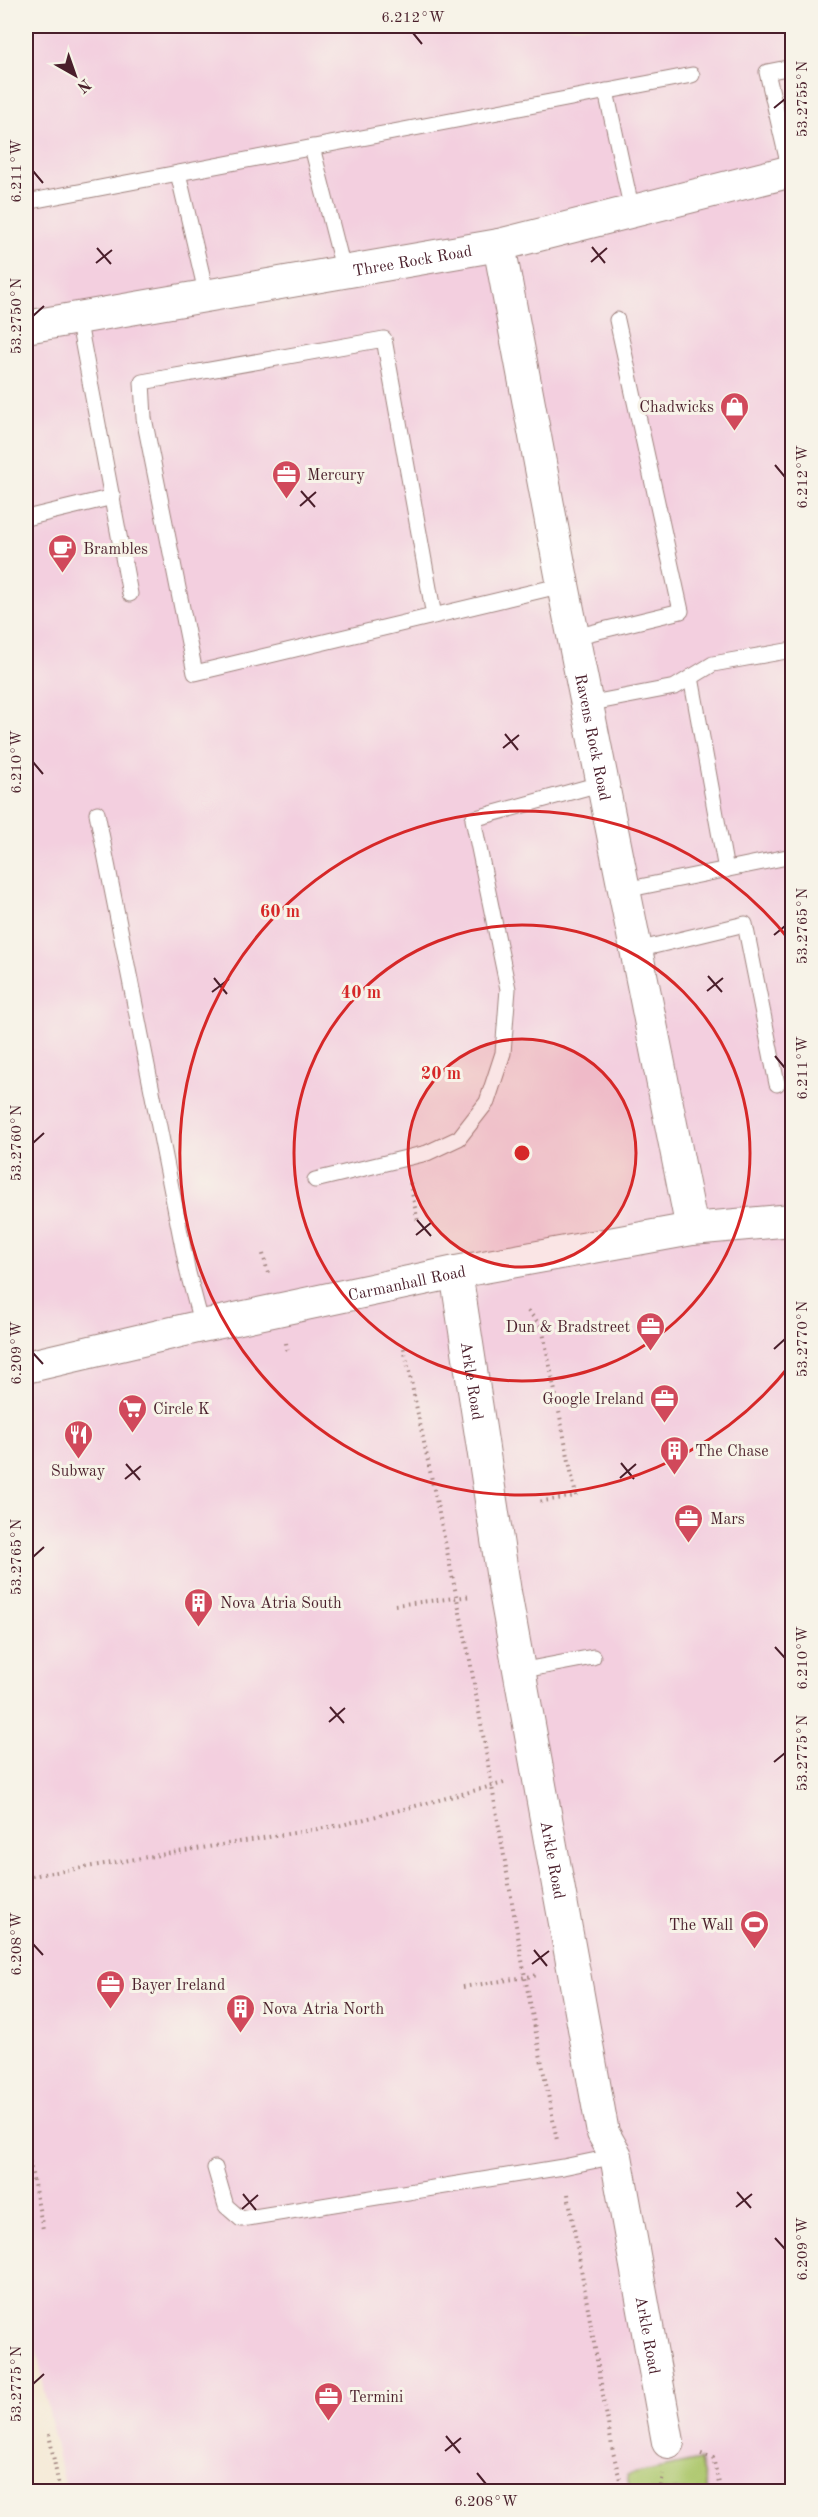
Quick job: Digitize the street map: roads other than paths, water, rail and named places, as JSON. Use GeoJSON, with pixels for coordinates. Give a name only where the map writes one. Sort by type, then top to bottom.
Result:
{"type":"FeatureCollection","features":[{"type":"Feature","properties":{"kind":"street","name":"Three Rock Road"},"geometry":{"type":"LineString","coordinates":[[26,327],[499,245],[791,171]]}},
{"type":"Feature","properties":{"kind":"street","name":"Ravens Rock Road"},"geometry":{"type":"LineString","coordinates":[[499,245],[563,585],[692,1229]]}},
{"type":"Feature","properties":{"kind":"street","name":"Carmanhall Road"},"geometry":{"type":"LineString","coordinates":[[26,1367],[202,1326],[456,1272],[692,1229],[792,1220]]}},
{"type":"Feature","properties":{"kind":"street","name":"Arkle Road"},"geometry":{"type":"LineString","coordinates":[[456,1272],[505,1592],[538,1778],[603,2133],[616,2156],[668,2442]]}},
{"type":"Feature","properties":{"kind":"lane"},"geometry":{"type":"LineString","coordinates":[[791,171],[767,72],[792,67]]}},
{"type":"Feature","properties":{"kind":"lane"},"geometry":{"type":"LineString","coordinates":[[26,202],[692,75]]}},
{"type":"Feature","properties":{"kind":"lane"},"geometry":{"type":"LineString","coordinates":[[606,91],[632,212]]}},
{"type":"Feature","properties":{"kind":"lane"},"geometry":{"type":"LineString","coordinates":[[312,147],[344,272]]}},
{"type":"Feature","properties":{"kind":"lane"},"geometry":{"type":"LineString","coordinates":[[178,173],[207,296]]}},
{"type":"Feature","properties":{"kind":"lane"},"geometry":{"type":"LineString","coordinates":[[78,318],[130,594]]}},
{"type":"Feature","properties":{"kind":"lane"},"geometry":{"type":"LineString","coordinates":[[574,637],[681,611],[617,320]]}},
{"type":"Feature","properties":{"kind":"lane"},"geometry":{"type":"LineString","coordinates":[[434,616],[384,339],[142,382],[144,418],[195,673],[434,616],[563,585]]}},
{"type":"Feature","properties":{"kind":"lane"},"geometry":{"type":"LineString","coordinates":[[26,518],[113,497]]}},
{"type":"Feature","properties":{"kind":"lane"},"geometry":{"type":"LineString","coordinates":[[587,704],[675,687],[713,664],[792,650]]}},
{"type":"Feature","properties":{"kind":"lane"},"geometry":{"type":"LineString","coordinates":[[691,677],[726,870]]}},
{"type":"Feature","properties":{"kind":"lane"},"geometry":{"type":"LineString","coordinates":[[315,1180],[427,1153],[459,1138],[488,1102],[503,1053],[508,988],[473,819],[603,783]]}},
{"type":"Feature","properties":{"kind":"lane"},"geometry":{"type":"LineString","coordinates":[[97,813],[188,1273],[202,1326]]}},
{"type":"Feature","properties":{"kind":"lane"},"geometry":{"type":"LineString","coordinates":[[625,890],[792,856]]}},
{"type":"Feature","properties":{"kind":"lane"},"geometry":{"type":"LineString","coordinates":[[637,950],[745,924],[777,1084]]}},
{"type":"Feature","properties":{"kind":"lane"},"geometry":{"type":"LineString","coordinates":[[519,1671],[593,1657]]}},
{"type":"Feature","properties":{"kind":"lane"},"geometry":{"type":"LineString","coordinates":[[214,2168],[226,2206],[242,2219],[563,2167],[616,2156]]}},
{"type":"Feature","properties":{"kind":"place","name":"Chadwicks"},"geometry":{"type":"Point","coordinates":[735,432]}},
{"type":"Feature","properties":{"kind":"place","name":"Mercury"},"geometry":{"type":"Point","coordinates":[286,500]}},
{"type":"Feature","properties":{"kind":"place","name":"Brambles"},"geometry":{"type":"Point","coordinates":[62,574]}},
{"type":"Feature","properties":{"kind":"place","name":"Dun & Bradstreet"},"geometry":{"type":"Point","coordinates":[651,1352]}},
{"type":"Feature","properties":{"kind":"place","name":"Google Ireland"},"geometry":{"type":"Point","coordinates":[665,1424]}},
{"type":"Feature","properties":{"kind":"place","name":"Circle K"},"geometry":{"type":"Point","coordinates":[132,1434]}},
{"type":"Feature","properties":{"kind":"place","name":"Subway"},"geometry":{"type":"Point","coordinates":[78,1460]}},
{"type":"Feature","properties":{"kind":"place","name":"The Chase"},"geometry":{"type":"Point","coordinates":[674,1476]}},
{"type":"Feature","properties":{"kind":"place","name":"Mars"},"geometry":{"type":"Point","coordinates":[689,1544]}},
{"type":"Feature","properties":{"kind":"place","name":"Nova Atria South"},"geometry":{"type":"Point","coordinates":[199,1628]}},
{"type":"Feature","properties":{"kind":"place","name":"The Wall"},"geometry":{"type":"Point","coordinates":[754,1950]}},
{"type":"Feature","properties":{"kind":"place","name":"Bayer Ireland"},"geometry":{"type":"Point","coordinates":[110,2010]}},
{"type":"Feature","properties":{"kind":"place","name":"Nova Atria North"},"geometry":{"type":"Point","coordinates":[241,2034]}},
{"type":"Feature","properties":{"kind":"place","name":"Termini"},"geometry":{"type":"Point","coordinates":[328,2422]}}]}
